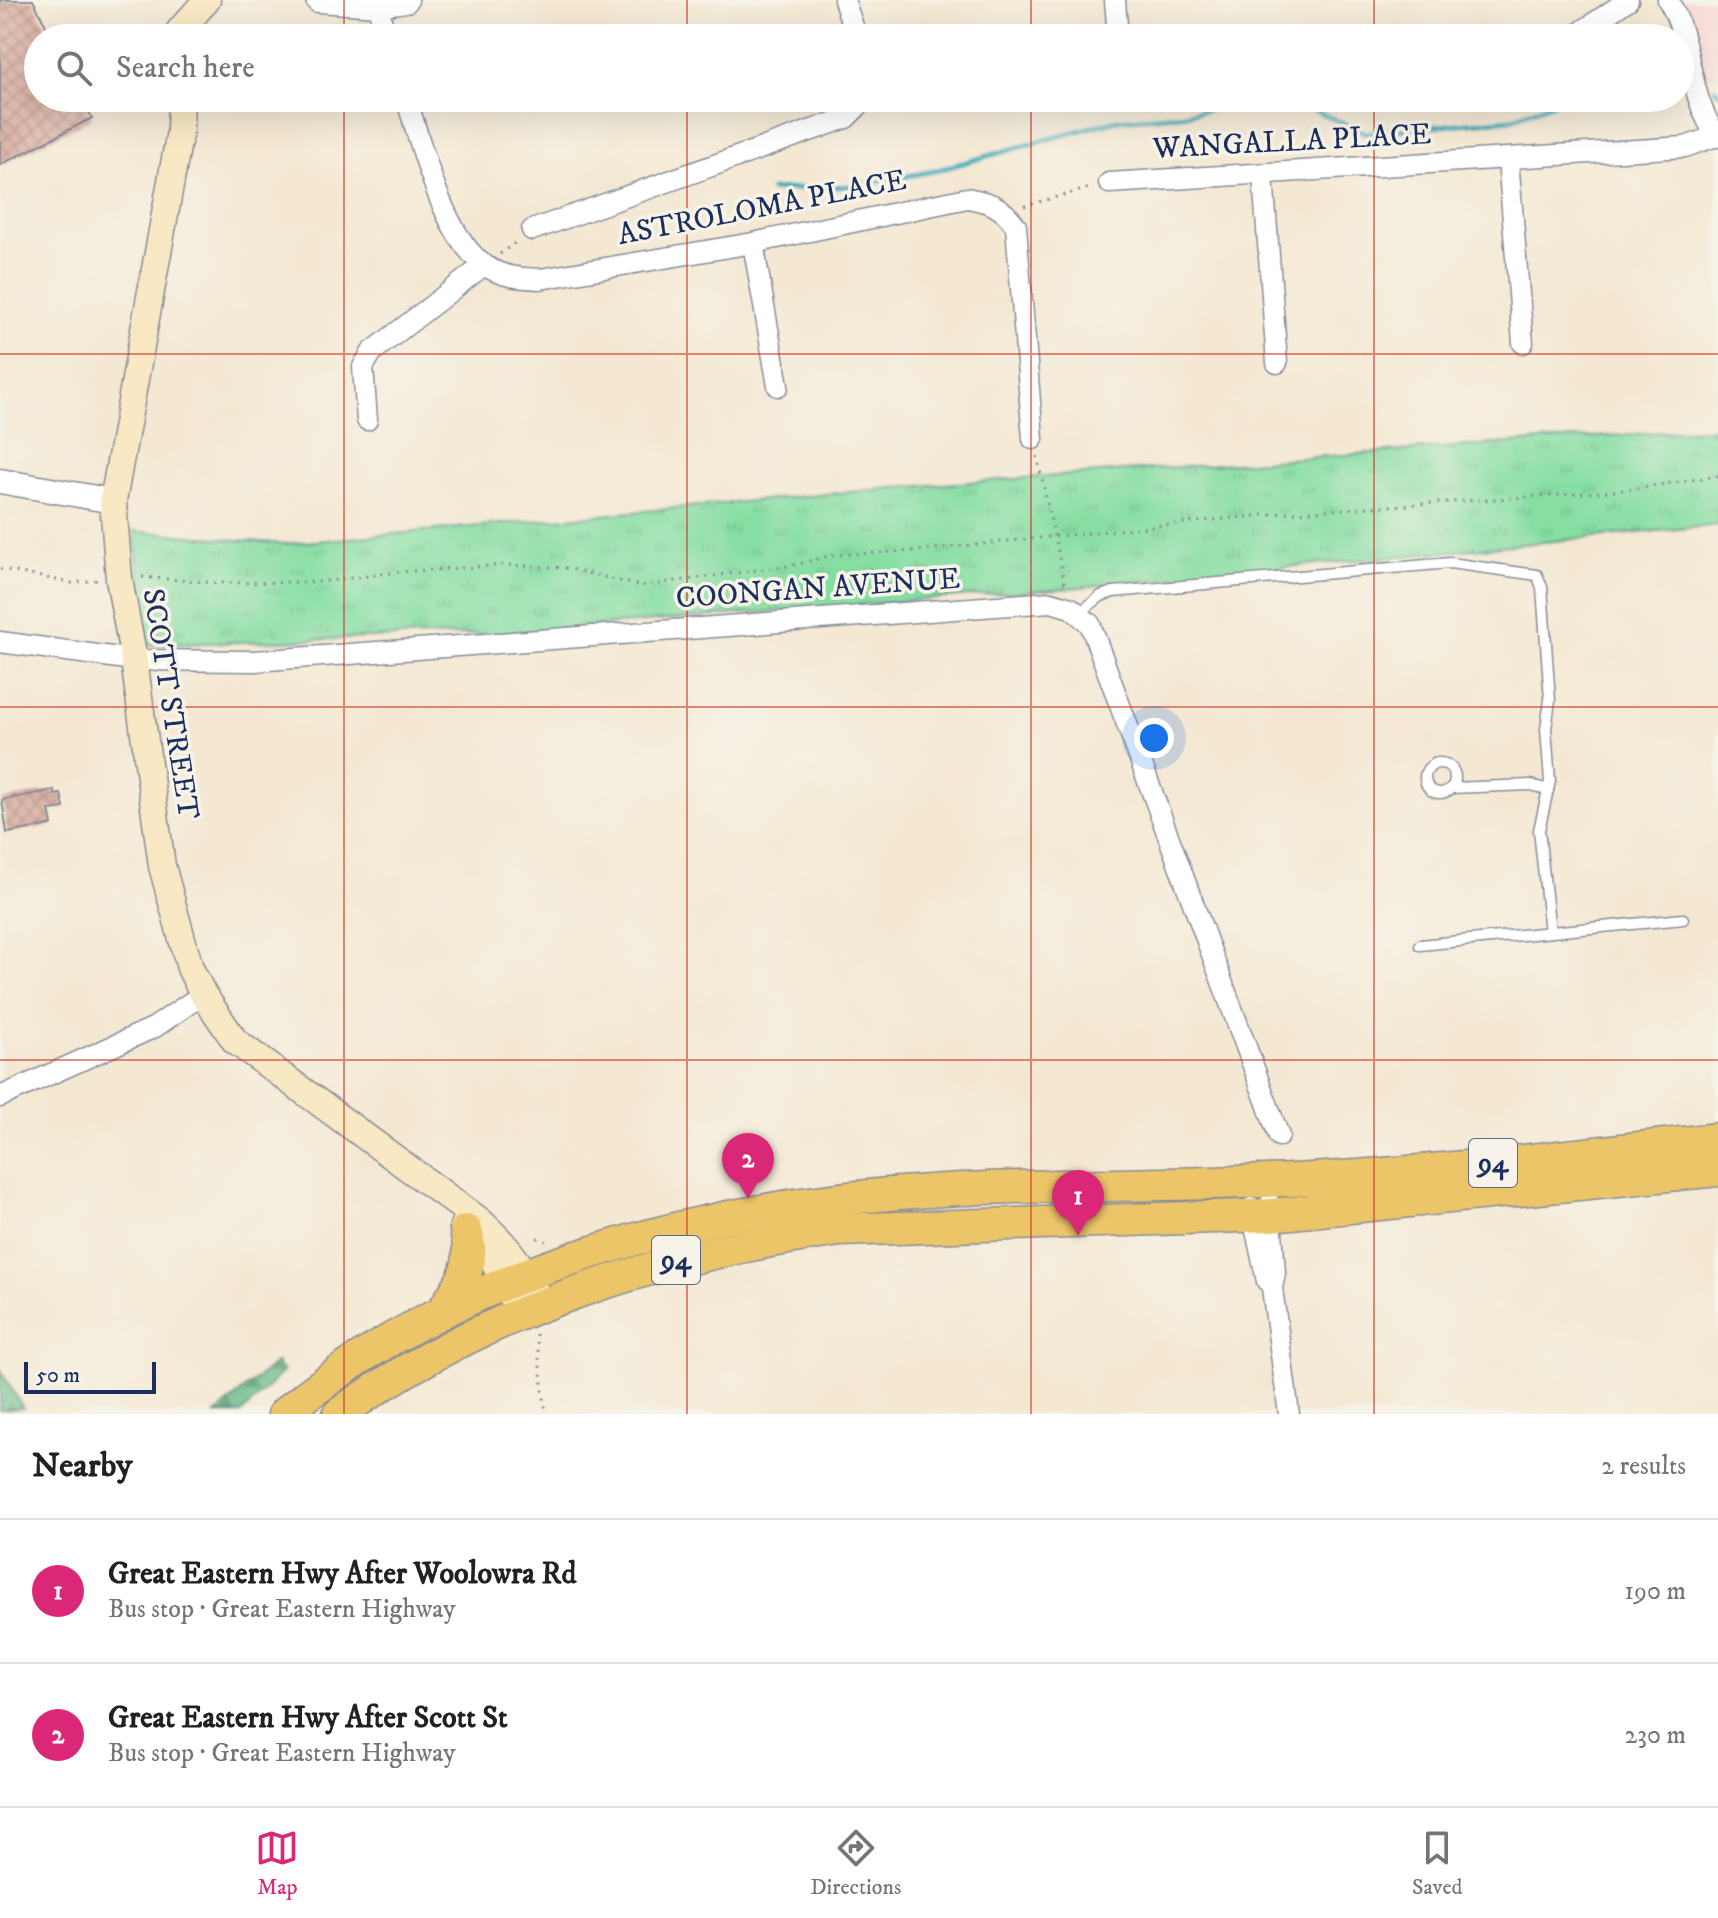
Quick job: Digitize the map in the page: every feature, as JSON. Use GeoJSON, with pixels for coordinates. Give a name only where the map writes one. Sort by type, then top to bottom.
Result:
{"type":"FeatureCollection","features":[{"type":"Feature","properties":{"kind":"highway","name":"94"},"geometry":{"type":"LineString","coordinates":[[339,1414],[526,1299],[578,1257],[668,1231],[807,1205],[941,1190],[1258,1182],[1531,1160],[1718,1139]]}},
{"type":"Feature","properties":{"kind":"highway","name":"94"},"geometry":{"type":"LineString","coordinates":[[284,1414],[344,1370],[442,1312],[526,1299],[654,1266],[840,1230],[1262,1215],[1718,1170]]}},
{"type":"Feature","properties":{"kind":"highway"},"geometry":{"type":"LineString","coordinates":[[442,1312],[466,1271],[472,1251],[466,1231]]}},
{"type":"Feature","properties":{"kind":"main road"},"geometry":{"type":"LineString","coordinates":[[178,0],[179,24]]}},
{"type":"Feature","properties":{"kind":"main road"},"geometry":{"type":"LineString","coordinates":[[188,24],[207,0]]}},
{"type":"Feature","properties":{"kind":"main road","name":"SCOTT STREET"},"geometry":{"type":"LineString","coordinates":[[181,112],[180,131],[113,501],[119,579],[134,660],[162,866],[190,968],[203,994],[235,1041],[450,1202],[479,1220],[504,1243],[526,1299]]}},
{"type":"Feature","properties":{"kind":"main road","name":"SCOTT STREET"},"geometry":{"type":"LineString","coordinates":[[450,1202],[466,1231],[526,1299]]}},
{"type":"Feature","properties":{"kind":"street"},"geometry":{"type":"LineString","coordinates":[[318,0],[378,4],[406,0]]}},
{"type":"Feature","properties":{"kind":"street"},"geometry":{"type":"LineString","coordinates":[[844,0],[852,24]]}},
{"type":"Feature","properties":{"kind":"street"},"geometry":{"type":"LineString","coordinates":[[1115,0],[1117,24]]}},
{"type":"Feature","properties":{"kind":"street"},"geometry":{"type":"LineString","coordinates":[[1593,24],[1628,0]]}},
{"type":"Feature","properties":{"kind":"street"},"geometry":{"type":"LineString","coordinates":[[1668,0],[1679,24]]}},
{"type":"Feature","properties":{"kind":"street"},"geometry":{"type":"LineString","coordinates":[[378,4],[382,24]]}},
{"type":"Feature","properties":{"kind":"street"},"geometry":{"type":"LineString","coordinates":[[1694,80],[1699,106],[1717,137]]}},
{"type":"Feature","properties":{"kind":"street"},"geometry":{"type":"LineString","coordinates":[[367,420],[363,367],[372,352],[484,265],[461,238],[444,209],[411,112]]}},
{"type":"Feature","properties":{"kind":"street"},"geometry":{"type":"LineString","coordinates":[[532,230],[846,118],[852,112]]}},
{"type":"Feature","properties":{"kind":"street","name":"WANGALLA PLACE"},"geometry":{"type":"LineString","coordinates":[[1109,183],[1263,176],[1685,147],[1717,137]]}},
{"type":"Feature","properties":{"kind":"street"},"geometry":{"type":"LineString","coordinates":[[1508,159],[1523,343]]}},
{"type":"Feature","properties":{"kind":"street"},"geometry":{"type":"LineString","coordinates":[[1263,176],[1277,363]]}},
{"type":"Feature","properties":{"kind":"street","name":"ASTROLOMA PLACE"},"geometry":{"type":"LineString","coordinates":[[484,265],[509,277],[540,279],[753,243],[967,198],[990,202],[1006,211]]}},
{"type":"Feature","properties":{"kind":"street"},"geometry":{"type":"LineString","coordinates":[[1006,211],[1016,226],[1033,439]]}},
{"type":"Feature","properties":{"kind":"street"},"geometry":{"type":"LineString","coordinates":[[753,243],[778,386]]}},
{"type":"Feature","properties":{"kind":"street"},"geometry":{"type":"LineString","coordinates":[[0,481],[113,501]]}},
{"type":"Feature","properties":{"kind":"street","name":"COONGAN AVENUE"},"geometry":{"type":"LineString","coordinates":[[0,642],[134,660],[255,661],[1051,602],[1074,611]]}},
{"type":"Feature","properties":{"kind":"street"},"geometry":{"type":"LineString","coordinates":[[1074,611],[1090,624],[1279,1136]]}},
{"type":"Feature","properties":{"kind":"street"},"geometry":{"type":"LineString","coordinates":[[0,1097],[155,1027],[203,994]]}},
{"type":"Feature","properties":{"kind":"street"},"geometry":{"type":"LineString","coordinates":[[1258,1182],[1275,1273],[1272,1288],[1289,1414]]}},
{"type":"Feature","properties":{"kind":"lane"},"geometry":{"type":"LineString","coordinates":[[1074,611],[1101,596],[1126,591],[1450,563],[1529,571],[1537,575],[1542,587],[1550,700],[1546,729],[1548,790],[1539,830],[1550,932]]}},
{"type":"Feature","properties":{"kind":"lane"},"geometry":{"type":"LineString","coordinates":[[1451,788],[1531,785],[1548,790]]}},
{"type":"Feature","properties":{"kind":"lane"},"geometry":{"type":"LineString","coordinates":[[1420,945],[1683,919]]}},
{"type":"Feature","properties":{"kind":"path"},"geometry":{"type":"LineString","coordinates":[[1006,211],[1109,183]]}},
{"type":"Feature","properties":{"kind":"path"},"geometry":{"type":"LineString","coordinates":[[484,265],[532,230]]}},
{"type":"Feature","properties":{"kind":"path"},"geometry":{"type":"LineString","coordinates":[[1033,439],[1053,536],[1074,611]]}},
{"type":"Feature","properties":{"kind":"path"},"geometry":{"type":"LineString","coordinates":[[0,569],[72,583],[119,579],[320,582],[399,572],[505,565],[567,568],[640,586],[794,565],[833,555],[914,551],[1395,503],[1617,491],[1718,476]]}},
{"type":"Feature","properties":{"kind":"path"},"geometry":{"type":"LineString","coordinates":[[526,1299],[546,1414]]}},
{"type":"Feature","properties":{"kind":"shaded area"},"geometry":{"type":"Polygon","coordinates":[[[1668,0],[1718,0],[1718,75],[1694,77],[1694,24],[1676,24],[1668,0]]]}},
{"type":"Feature","properties":{"kind":"green space"},"geometry":{"type":"Polygon","coordinates":[[[1718,428],[1718,525],[1081,587],[493,634],[148,645],[134,531],[285,544],[905,487],[1718,428]]]}},
{"type":"Feature","properties":{"kind":"green space"},"geometry":{"type":"Polygon","coordinates":[[[276,1362],[283,1372],[241,1414],[216,1414],[276,1362]]]}},
{"type":"Feature","properties":{"kind":"green space"},"geometry":{"type":"Polygon","coordinates":[[[0,1369],[23,1408],[0,1410],[0,1369]]]}},
{"type":"Feature","properties":{"kind":"building"},"geometry":{"type":"Polygon","coordinates":[[[0,0],[33,0],[45,24],[24,24],[24,112],[89,112],[92,118],[0,165],[0,0]]]}},
{"type":"Feature","properties":{"kind":"building"},"geometry":{"type":"Polygon","coordinates":[[[54,790],[55,795],[61,794],[64,808],[49,810],[52,825],[7,833],[2,800],[54,790]]]}},
{"type":"Feature","properties":{"kind":"waterway"},"geometry":{"type":"LineString","coordinates":[[1715,89],[1718,92]]}},
{"type":"Feature","properties":{"kind":"waterway"},"geometry":{"type":"LineString","coordinates":[[771,190],[853,186],[934,171],[1117,120],[1196,112]]}},
{"type":"Feature","properties":{"kind":"waterway"},"geometry":{"type":"LineString","coordinates":[[1318,112],[1366,133],[1511,119],[1529,112]]}},
{"type":"Feature","properties":{"kind":"place","name":"Great Eastern Hwy After Scott St"},"geometry":{"type":"Point","coordinates":[748,1199]}},
{"type":"Feature","properties":{"kind":"place","name":"Great Eastern Hwy After Woolowra Rd"},"geometry":{"type":"Point","coordinates":[1078,1236]}}]}
